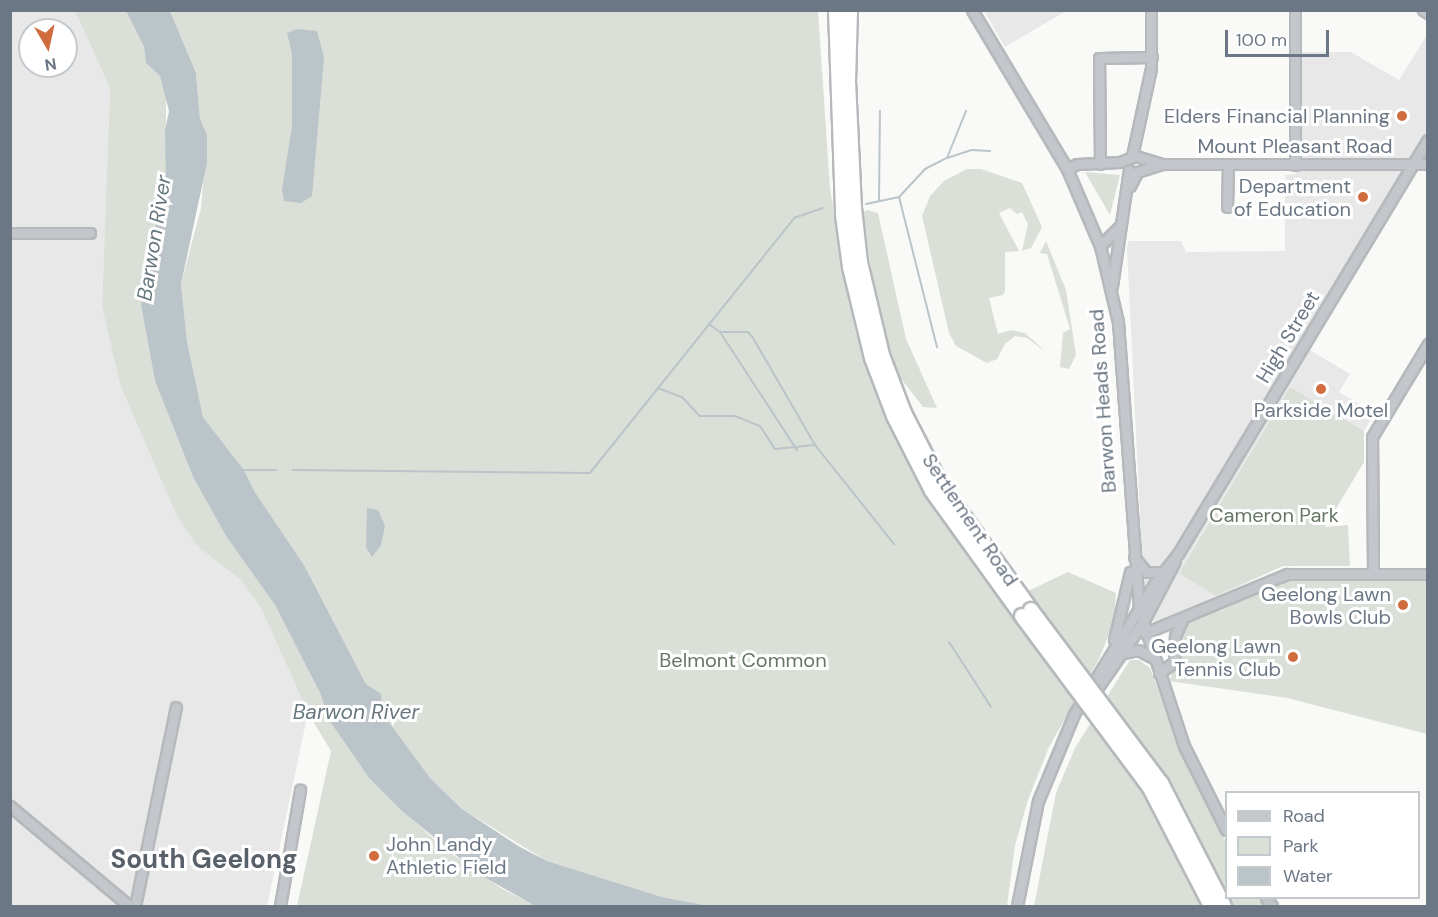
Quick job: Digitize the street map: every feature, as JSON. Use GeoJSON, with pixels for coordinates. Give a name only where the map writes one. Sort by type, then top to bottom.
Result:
{"type":"FeatureCollection","features":[{"type":"Feature","properties":{"kind":"highway","name":"Settlement Road"},"geometry":{"type":"LineString","coordinates":[[836,10],[843,215],[849,267],[872,358],[894,416],[932,490],[1161,783],[1224,906]]}},
{"type":"Feature","properties":{"kind":"highway","name":"Settlement Road"},"geometry":{"type":"LineString","coordinates":[[850,10],[848,81],[854,208],[860,262],[882,355],[904,412],[941,484],[1027,613],[1150,788],[1211,906]]}},
{"type":"Feature","properties":{"kind":"street","name":"Barwon Heads Road"},"geometry":{"type":"LineString","coordinates":[[967,10],[980,27],[1067,169],[1100,246],[1112,286],[1121,355],[1132,549],[1139,609],[1188,757],[1225,826]]}},
{"type":"Feature","properties":{"kind":"street","name":"Barwon Heads Road"},"geometry":{"type":"LineString","coordinates":[[972,10],[980,27]]}},
{"type":"Feature","properties":{"kind":"street"},"geometry":{"type":"LineString","coordinates":[[1112,286],[1119,227],[1135,164],[1152,57],[1151,10]]}},
{"type":"Feature","properties":{"kind":"street"},"geometry":{"type":"LineString","coordinates":[[1295,10],[1295,165]]}},
{"type":"Feature","properties":{"kind":"street"},"geometry":{"type":"LineString","coordinates":[[1423,10],[1428,13]]}},
{"type":"Feature","properties":{"kind":"street"},"geometry":{"type":"LineString","coordinates":[[1105,164],[1099,58],[1152,57]]}},
{"type":"Feature","properties":{"kind":"street","name":"High Street"},"geometry":{"type":"LineString","coordinates":[[1067,731],[1123,653],[1144,628],[1179,552],[1428,140]]}},
{"type":"Feature","properties":{"kind":"street","name":"Mount Pleasant Road"},"geometry":{"type":"LineString","coordinates":[[1067,169],[1077,164],[1428,164]]}},
{"type":"Feature","properties":{"kind":"street"},"geometry":{"type":"LineString","coordinates":[[1227,207],[1228,165]]}},
{"type":"Feature","properties":{"kind":"street"},"geometry":{"type":"LineString","coordinates":[[1100,246],[1119,227]]}},
{"type":"Feature","properties":{"kind":"street"},"geometry":{"type":"LineString","coordinates":[[10,233],[90,233]]}},
{"type":"Feature","properties":{"kind":"street"},"geometry":{"type":"LineString","coordinates":[[1373,574],[1372,437],[1428,344]]}},
{"type":"Feature","properties":{"kind":"street"},"geometry":{"type":"LineString","coordinates":[[1132,549],[1146,572],[1162,572]]}},
{"type":"Feature","properties":{"kind":"street"},"geometry":{"type":"LineString","coordinates":[[1017,905],[1038,801],[1067,731],[1106,660],[1125,605],[1132,549]]}},
{"type":"Feature","properties":{"kind":"street","name":"High Street"},"geometry":{"type":"LineString","coordinates":[[1106,660],[1162,572],[1179,552]]}},
{"type":"Feature","properties":{"kind":"street"},"geometry":{"type":"LineString","coordinates":[[1144,628],[1182,620],[1287,574],[1428,574]]}},
{"type":"Feature","properties":{"kind":"street"},"geometry":{"type":"LineString","coordinates":[[1159,673],[1174,662],[1175,636],[1182,620]]}},
{"type":"Feature","properties":{"kind":"street"},"geometry":{"type":"LineString","coordinates":[[1123,653],[1136,650],[1154,658]]}},
{"type":"Feature","properties":{"kind":"street"},"geometry":{"type":"LineString","coordinates":[[135,906],[176,707]]}},
{"type":"Feature","properties":{"kind":"street"},"geometry":{"type":"LineString","coordinates":[[280,906],[300,790]]}},
{"type":"Feature","properties":{"kind":"street"},"geometry":{"type":"LineString","coordinates":[[10,806],[129,906]]}},
{"type":"Feature","properties":{"kind":"shaded area"},"geometry":{"type":"Polygon","coordinates":[[[10,11],[75,11],[110,88],[102,305],[197,546],[241,580],[261,608],[308,713],[267,906],[11,906],[10,11]]]}},
{"type":"Feature","properties":{"kind":"shaded area"},"geometry":{"type":"Polygon","coordinates":[[[984,11],[1066,11],[1005,47],[984,11]]]}},
{"type":"Feature","properties":{"kind":"shaded area"},"geometry":{"type":"Polygon","coordinates":[[[1427,35],[1427,164],[1413,164],[1303,346],[1350,374],[1339,392],[1375,413],[1364,431],[1290,388],[1179,572],[1216,596],[1154,622],[1145,617],[1127,248],[1129,241],[1181,241],[1186,252],[1285,251],[1285,175],[1295,174],[1295,52],[1351,52],[1399,80],[1427,35]]]}},
{"type":"Feature","properties":{"kind":"green space"},"geometry":{"type":"Polygon","coordinates":[[[75,11],[126,11],[144,47],[146,63],[160,75],[166,90],[166,180],[142,283],[141,305],[155,381],[193,477],[226,536],[275,605],[320,693],[329,720],[369,778],[442,847],[501,888],[535,906],[297,906],[331,751],[308,713],[261,608],[241,580],[197,546],[177,516],[120,384],[102,305],[110,88],[75,11]]]}},
{"type":"Feature","properties":{"kind":"green space","name":"Belmont Common"},"geometry":{"type":"Polygon","coordinates":[[[170,11],[818,11],[830,189],[856,332],[890,425],[930,498],[1005,602],[1068,572],[1116,593],[1114,622],[1099,659],[1049,747],[1028,800],[1015,845],[1007,906],[709,906],[662,897],[547,861],[462,809],[431,779],[383,714],[383,702],[366,684],[304,565],[254,492],[244,470],[203,417],[187,341],[181,284],[201,208],[207,135],[200,120],[196,73],[170,11]]]}},
{"type":"Feature","properties":{"kind":"green space"},"geometry":{"type":"Polygon","coordinates":[[[967,169],[981,169],[1022,183],[1042,227],[1031,248],[1022,251],[1028,224],[1022,212],[1017,214],[1010,208],[999,213],[1019,251],[1005,252],[1005,291],[1003,295],[989,298],[998,334],[1011,330],[1025,333],[1046,352],[1027,338],[1015,336],[1005,344],[997,359],[987,363],[956,346],[949,333],[922,216],[930,196],[944,181],[967,169]]]}},
{"type":"Feature","properties":{"kind":"green space"},"geometry":{"type":"Polygon","coordinates":[[[1085,172],[1120,175],[1110,215],[1085,172]]]}},
{"type":"Feature","properties":{"kind":"green space"},"geometry":{"type":"Polygon","coordinates":[[[867,210],[878,213],[906,339],[937,408],[923,407],[899,376],[878,311],[862,213],[867,210]]]}},
{"type":"Feature","properties":{"kind":"green space"},"geometry":{"type":"Polygon","coordinates":[[[1046,241],[1066,290],[1076,355],[1069,369],[1060,367],[1063,333],[1070,329],[1047,254],[1040,253],[1046,241]]]}},
{"type":"Feature","properties":{"kind":"green space","name":"Cameron Park"},"geometry":{"type":"Polygon","coordinates":[[[1290,387],[1364,431],[1364,462],[1325,527],[1348,525],[1350,566],[1283,566],[1216,596],[1179,573],[1290,387]]]}},
{"type":"Feature","properties":{"kind":"green space","name":"Geelong Lawn Tennis Club"},"geometry":{"type":"Polygon","coordinates":[[[1288,578],[1357,578],[1358,582],[1362,578],[1414,578],[1415,581],[1427,578],[1427,734],[1287,698],[1169,681],[1177,662],[1177,638],[1183,625],[1215,609],[1223,611],[1222,606],[1262,588],[1283,585],[1282,581],[1288,578]]]}},
{"type":"Feature","properties":{"kind":"green space"},"geometry":{"type":"Polygon","coordinates":[[[1130,660],[1139,660],[1150,668],[1187,767],[1225,840],[1225,899],[1261,899],[1265,906],[1034,906],[1056,793],[1075,748],[1130,660]]]}},
{"type":"Feature","properties":{"kind":"water","name":"Barwon River"},"geometry":{"type":"Polygon","coordinates":[[[126,11],[170,11],[196,73],[200,119],[207,135],[207,163],[181,284],[187,341],[203,417],[244,470],[254,491],[304,565],[366,684],[381,694],[383,714],[431,779],[462,809],[520,847],[547,861],[662,897],[709,906],[535,906],[479,874],[402,811],[369,778],[329,720],[320,693],[275,605],[226,536],[193,477],[155,381],[141,305],[142,283],[166,180],[165,131],[169,111],[160,76],[146,63],[144,47],[126,11]]]}},
{"type":"Feature","properties":{"kind":"water"},"geometry":{"type":"Polygon","coordinates":[[[297,29],[317,31],[324,58],[312,196],[301,203],[284,201],[282,190],[292,126],[292,54],[287,33],[297,29]]]}},
{"type":"Feature","properties":{"kind":"water"},"geometry":{"type":"Polygon","coordinates":[[[367,508],[378,510],[385,526],[381,545],[372,557],[366,547],[367,508]]]}},
{"type":"Feature","properties":{"kind":"waterway"},"geometry":{"type":"LineString","coordinates":[[879,201],[880,111]]}},
{"type":"Feature","properties":{"kind":"waterway"},"geometry":{"type":"LineString","coordinates":[[947,158],[966,111]]}},
{"type":"Feature","properties":{"kind":"waterway"},"geometry":{"type":"LineString","coordinates":[[899,197],[925,169],[971,150],[990,151]]}},
{"type":"Feature","properties":{"kind":"waterway"},"geometry":{"type":"LineString","coordinates":[[866,204],[899,197],[937,347]]}},
{"type":"Feature","properties":{"kind":"waterway"},"geometry":{"type":"LineString","coordinates":[[293,470],[590,473],[794,218],[823,208]]}},
{"type":"Feature","properties":{"kind":"waterway"},"geometry":{"type":"LineString","coordinates":[[709,324],[720,332],[748,332],[815,445],[894,544]]}},
{"type":"Feature","properties":{"kind":"waterway"},"geometry":{"type":"LineString","coordinates":[[720,332],[797,450]]}},
{"type":"Feature","properties":{"kind":"waterway"},"geometry":{"type":"LineString","coordinates":[[658,388],[682,397],[700,416],[735,416],[760,426],[775,449],[815,445]]}},
{"type":"Feature","properties":{"kind":"waterway"},"geometry":{"type":"LineString","coordinates":[[244,470],[276,470]]}},
{"type":"Feature","properties":{"kind":"waterway"},"geometry":{"type":"LineString","coordinates":[[949,642],[991,707]]}},
{"type":"Feature","properties":{"kind":"place","name":"Elders Financial Planning"},"geometry":{"type":"Point","coordinates":[1402,116]}},
{"type":"Feature","properties":{"kind":"place","name":"Department of Education"},"geometry":{"type":"Point","coordinates":[1363,197]}},
{"type":"Feature","properties":{"kind":"place","name":"Parkside Motel"},"geometry":{"type":"Point","coordinates":[1321,389]}},
{"type":"Feature","properties":{"kind":"place","name":"Geelong Lawn Bowls Club"},"geometry":{"type":"Point","coordinates":[1403,605]}},
{"type":"Feature","properties":{"kind":"place","name":"Geelong Lawn Tennis Club"},"geometry":{"type":"Point","coordinates":[1293,657]}},
{"type":"Feature","properties":{"kind":"place","name":"John Landy Athletic Field"},"geometry":{"type":"Point","coordinates":[374,856]}},
{"type":"Feature","properties":{"kind":"district","name":"South Geelong"},"geometry":{"type":"Point","coordinates":[204,860]}}]}
